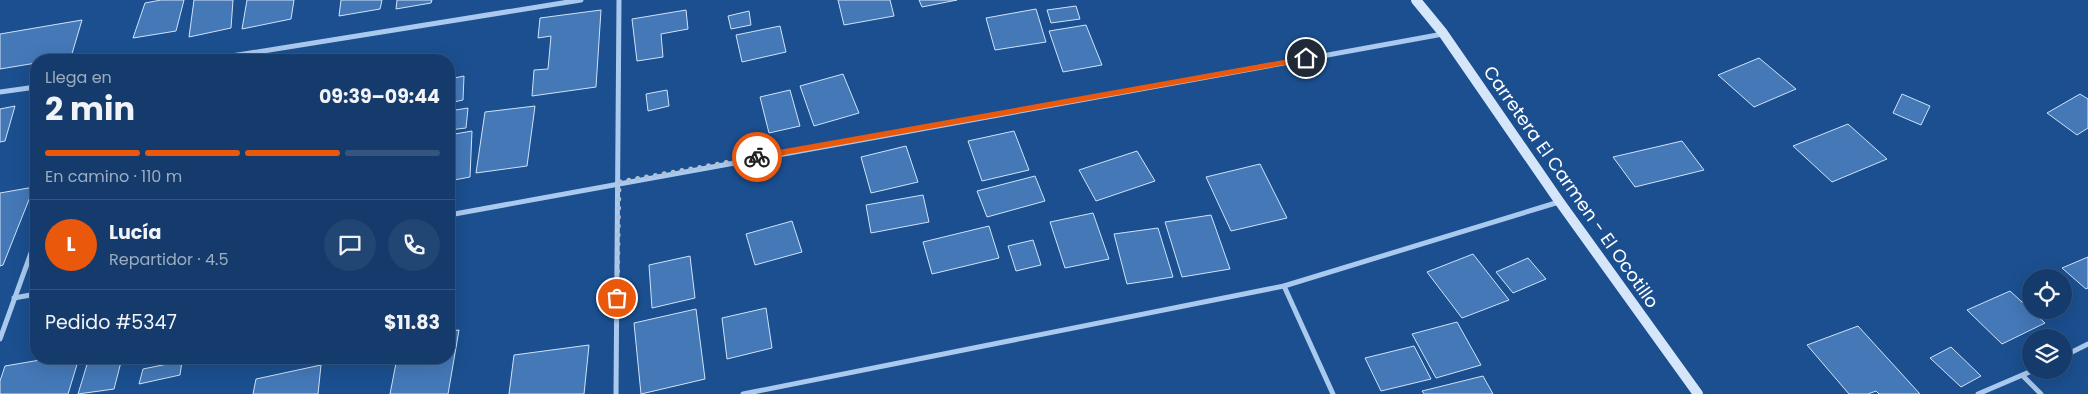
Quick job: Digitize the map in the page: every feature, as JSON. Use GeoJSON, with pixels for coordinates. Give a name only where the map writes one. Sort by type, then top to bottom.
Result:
{"type":"FeatureCollection","features":[{"type":"Feature","properties":{"kind":"main road","name":"Carretera El Carmen - El Ocotillo"},"geometry":{"type":"LineString","coordinates":[[1416,0],[1443,33],[1559,201],[1698,394]]}},
{"type":"Feature","properties":{"kind":"street"},"geometry":{"type":"LineString","coordinates":[[244,54],[581,0]]}},
{"type":"Feature","properties":{"kind":"street"},"geometry":{"type":"LineString","coordinates":[[616,394],[619,0]]}},
{"type":"Feature","properties":{"kind":"street"},"geometry":{"type":"LineString","coordinates":[[455,214],[619,182],[1443,33]]}},
{"type":"Feature","properties":{"kind":"street"},"geometry":{"type":"LineString","coordinates":[[0,92],[30,88]]}},
{"type":"Feature","properties":{"kind":"street"},"geometry":{"type":"LineString","coordinates":[[743,394],[1284,286],[1559,201]]}},
{"type":"Feature","properties":{"kind":"street"},"geometry":{"type":"LineString","coordinates":[[0,338],[30,255]]}},
{"type":"Feature","properties":{"kind":"street"},"geometry":{"type":"LineString","coordinates":[[1284,286],[1333,394]]}},
{"type":"Feature","properties":{"kind":"street"},"geometry":{"type":"LineString","coordinates":[[14,298],[30,295]]}},
{"type":"Feature","properties":{"kind":"street"},"geometry":{"type":"LineString","coordinates":[[2072,352],[2088,344]]}},
{"type":"Feature","properties":{"kind":"street"},"geometry":{"type":"LineString","coordinates":[[1978,394],[2022,376]]}},
{"type":"Feature","properties":{"kind":"street"},"geometry":{"type":"LineString","coordinates":[[2026,379],[2041,394]]}},
{"type":"Feature","properties":{"kind":"building"},"geometry":{"type":"Polygon","coordinates":[[[161,0],[184,0],[176,31],[133,38],[145,3],[161,0]]]}},
{"type":"Feature","properties":{"kind":"building"},"geometry":{"type":"Polygon","coordinates":[[[194,0],[233,0],[231,28],[189,37],[194,0]]]}},
{"type":"Feature","properties":{"kind":"building"},"geometry":{"type":"Polygon","coordinates":[[[247,0],[294,0],[291,19],[242,29],[247,0]]]}},
{"type":"Feature","properties":{"kind":"building"},"geometry":{"type":"Polygon","coordinates":[[[341,0],[382,0],[380,9],[339,16],[341,0]]]}},
{"type":"Feature","properties":{"kind":"building"},"geometry":{"type":"Polygon","coordinates":[[[397,0],[432,0],[431,3],[396,9],[397,0]]]}},
{"type":"Feature","properties":{"kind":"building"},"geometry":{"type":"Polygon","coordinates":[[[838,0],[890,0],[894,16],[844,25],[838,0]]]}},
{"type":"Feature","properties":{"kind":"building"},"geometry":{"type":"Polygon","coordinates":[[[919,0],[957,0],[922,7],[919,0]]]}},
{"type":"Feature","properties":{"kind":"building"},"geometry":{"type":"Polygon","coordinates":[[[1076,6],[1080,19],[1051,23],[1047,10],[1076,6]]]}},
{"type":"Feature","properties":{"kind":"building"},"geometry":{"type":"Polygon","coordinates":[[[1036,9],[1046,42],[995,50],[986,18],[1036,9]]]}},
{"type":"Feature","properties":{"kind":"building"},"geometry":{"type":"Polygon","coordinates":[[[601,10],[596,87],[532,96],[534,70],[548,69],[551,36],[538,38],[540,18],[601,10]]]}},
{"type":"Feature","properties":{"kind":"building"},"geometry":{"type":"Polygon","coordinates":[[[686,10],[688,29],[661,34],[663,57],[637,61],[632,19],[686,10]]]}},
{"type":"Feature","properties":{"kind":"building"},"geometry":{"type":"Polygon","coordinates":[[[749,11],[751,25],[731,29],[728,16],[749,11]]]}},
{"type":"Feature","properties":{"kind":"building"},"geometry":{"type":"Polygon","coordinates":[[[82,20],[72,54],[30,54],[30,64],[0,69],[0,34],[82,20]]]}},
{"type":"Feature","properties":{"kind":"building"},"geometry":{"type":"Polygon","coordinates":[[[1086,25],[1102,65],[1063,72],[1049,31],[1086,25]]]}},
{"type":"Feature","properties":{"kind":"building"},"geometry":{"type":"Polygon","coordinates":[[[780,26],[786,52],[742,62],[736,35],[780,26]]]}},
{"type":"Feature","properties":{"kind":"building"},"geometry":{"type":"Polygon","coordinates":[[[1759,58],[1796,89],[1754,107],[1718,75],[1759,58]]]}},
{"type":"Feature","properties":{"kind":"building"},"geometry":{"type":"Polygon","coordinates":[[[843,74],[859,113],[814,126],[800,86],[843,74]]]}},
{"type":"Feature","properties":{"kind":"building"},"geometry":{"type":"Polygon","coordinates":[[[464,76],[463,100],[455,102],[455,78],[464,76]]]}},
{"type":"Feature","properties":{"kind":"building"},"geometry":{"type":"Polygon","coordinates":[[[667,90],[669,106],[648,111],[646,94],[667,90]]]}},
{"type":"Feature","properties":{"kind":"building"},"geometry":{"type":"Polygon","coordinates":[[[790,90],[800,126],[769,133],[760,97],[790,90]]]}},
{"type":"Feature","properties":{"kind":"building"},"geometry":{"type":"Polygon","coordinates":[[[1902,94],[1930,106],[1921,125],[1893,113],[1902,94]]]}},
{"type":"Feature","properties":{"kind":"building"},"geometry":{"type":"Polygon","coordinates":[[[2080,94],[2088,99],[2088,128],[2077,135],[2047,113],[2080,94]]]}},
{"type":"Feature","properties":{"kind":"building"},"geometry":{"type":"Polygon","coordinates":[[[15,106],[5,141],[0,142],[0,109],[15,106]]]}},
{"type":"Feature","properties":{"kind":"building"},"geometry":{"type":"Polygon","coordinates":[[[535,106],[527,166],[476,173],[485,112],[535,106]]]}},
{"type":"Feature","properties":{"kind":"building"},"geometry":{"type":"Polygon","coordinates":[[[468,108],[466,128],[455,129],[455,110],[468,108]]]}},
{"type":"Feature","properties":{"kind":"building"},"geometry":{"type":"Polygon","coordinates":[[[1848,124],[1887,159],[1832,182],[1793,146],[1848,124]]]}},
{"type":"Feature","properties":{"kind":"building"},"geometry":{"type":"Polygon","coordinates":[[[472,131],[470,177],[455,180],[455,134],[472,131]]]}},
{"type":"Feature","properties":{"kind":"building"},"geometry":{"type":"Polygon","coordinates":[[[1014,131],[1029,170],[982,181],[968,141],[1014,131]]]}},
{"type":"Feature","properties":{"kind":"building"},"geometry":{"type":"Polygon","coordinates":[[[1682,141],[1704,170],[1635,187],[1613,157],[1682,141]]]}},
{"type":"Feature","properties":{"kind":"building"},"geometry":{"type":"Polygon","coordinates":[[[906,146],[918,182],[871,193],[861,157],[906,146]]]}},
{"type":"Feature","properties":{"kind":"building"},"geometry":{"type":"Polygon","coordinates":[[[1137,151],[1155,181],[1096,201],[1079,170],[1137,151]]]}},
{"type":"Feature","properties":{"kind":"building"},"geometry":{"type":"Polygon","coordinates":[[[1260,164],[1287,218],[1231,231],[1206,177],[1260,164]]]}},
{"type":"Feature","properties":{"kind":"building"},"geometry":{"type":"Polygon","coordinates":[[[1035,176],[1045,201],[987,217],[977,191],[1035,176]]]}},
{"type":"Feature","properties":{"kind":"building"},"geometry":{"type":"Polygon","coordinates":[[[30,188],[30,197],[3,265],[0,266],[0,193],[30,188]]]}},
{"type":"Feature","properties":{"kind":"building"},"geometry":{"type":"Polygon","coordinates":[[[923,195],[929,222],[871,233],[866,205],[923,195]]]}},
{"type":"Feature","properties":{"kind":"building"},"geometry":{"type":"Polygon","coordinates":[[[1093,213],[1109,259],[1065,268],[1050,222],[1093,213]]]}},
{"type":"Feature","properties":{"kind":"building"},"geometry":{"type":"Polygon","coordinates":[[[1211,215],[1230,269],[1182,277],[1165,222],[1211,215]]]}},
{"type":"Feature","properties":{"kind":"building"},"geometry":{"type":"Polygon","coordinates":[[[792,221],[802,252],[755,265],[746,234],[792,221]]]}},
{"type":"Feature","properties":{"kind":"building"},"geometry":{"type":"Polygon","coordinates":[[[989,226],[999,258],[932,274],[923,242],[989,226]]]}},
{"type":"Feature","properties":{"kind":"building"},"geometry":{"type":"Polygon","coordinates":[[[1158,228],[1173,277],[1127,284],[1114,234],[1158,228]]]}},
{"type":"Feature","properties":{"kind":"building"},"geometry":{"type":"Polygon","coordinates":[[[1033,240],[1041,265],[1016,271],[1008,246],[1033,240]]]}},
{"type":"Feature","properties":{"kind":"building"},"geometry":{"type":"Polygon","coordinates":[[[1473,254],[1509,300],[1462,318],[1427,272],[1473,254]]]}},
{"type":"Feature","properties":{"kind":"building"},"geometry":{"type":"Polygon","coordinates":[[[690,256],[695,298],[652,308],[649,265],[690,256]]]}},
{"type":"Feature","properties":{"kind":"building"},"geometry":{"type":"Polygon","coordinates":[[[2088,257],[2088,288],[2086,289],[2072,277],[2072,269],[2062,268],[2088,257]]]}},
{"type":"Feature","properties":{"kind":"building"},"geometry":{"type":"Polygon","coordinates":[[[1528,258],[1546,279],[1513,293],[1496,272],[1528,258]]]}},
{"type":"Feature","properties":{"kind":"building"},"geometry":{"type":"Polygon","coordinates":[[[2010,291],[2022,302],[2022,319],[2041,319],[2045,323],[2033,329],[2022,329],[2022,334],[2002,344],[1967,310],[2010,291]]]}},
{"type":"Feature","properties":{"kind":"building"},"geometry":{"type":"Polygon","coordinates":[[[766,308],[772,348],[727,359],[722,318],[766,308]]]}},
{"type":"Feature","properties":{"kind":"building"},"geometry":{"type":"Polygon","coordinates":[[[696,309],[705,379],[641,394],[634,323],[696,309]]]}},
{"type":"Feature","properties":{"kind":"building"},"geometry":{"type":"Polygon","coordinates":[[[1457,322],[1481,365],[1436,378],[1412,334],[1457,322]]]}},
{"type":"Feature","properties":{"kind":"building"},"geometry":{"type":"Polygon","coordinates":[[[1858,326],[1920,394],[1879,394],[1876,391],[1868,394],[1849,394],[1807,345],[1858,326]]]}},
{"type":"Feature","properties":{"kind":"building"},"geometry":{"type":"Polygon","coordinates":[[[455,330],[459,330],[455,353],[455,330]]]}},
{"type":"Feature","properties":{"kind":"building"},"geometry":{"type":"Polygon","coordinates":[[[589,345],[584,394],[509,394],[514,355],[589,345]]]}},
{"type":"Feature","properties":{"kind":"building"},"geometry":{"type":"Polygon","coordinates":[[[1414,346],[1431,379],[1381,391],[1365,358],[1414,346]]]}},
{"type":"Feature","properties":{"kind":"building"},"geometry":{"type":"Polygon","coordinates":[[[1951,347],[1981,376],[1961,387],[1930,358],[1951,347]]]}},
{"type":"Feature","properties":{"kind":"building"},"geometry":{"type":"Polygon","coordinates":[[[30,362],[30,364],[77,364],[68,394],[0,394],[0,381],[5,366],[30,362]]]}},
{"type":"Feature","properties":{"kind":"building"},"geometry":{"type":"Polygon","coordinates":[[[87,364],[120,364],[114,389],[78,394],[87,364]]]}},
{"type":"Feature","properties":{"kind":"building"},"geometry":{"type":"Polygon","coordinates":[[[167,364],[182,364],[180,375],[139,384],[143,369],[167,364]]]}},
{"type":"Feature","properties":{"kind":"building"},"geometry":{"type":"Polygon","coordinates":[[[396,364],[453,364],[448,394],[390,394],[396,364]]]}},
{"type":"Feature","properties":{"kind":"building"},"geometry":{"type":"Polygon","coordinates":[[[321,365],[318,394],[253,394],[256,379],[321,365]]]}},
{"type":"Feature","properties":{"kind":"building"},"geometry":{"type":"Polygon","coordinates":[[[1483,376],[1493,394],[1424,394],[1422,391],[1483,376]]]}},
{"type":"Feature","properties":{"kind":"way so far"},"geometry":{"type":"LineString","coordinates":[[617,298],[619,182],[757,157]]}},
{"type":"Feature","properties":{"kind":"route"},"geometry":{"type":"LineString","coordinates":[[757,157],[1306,58]]}}]}
